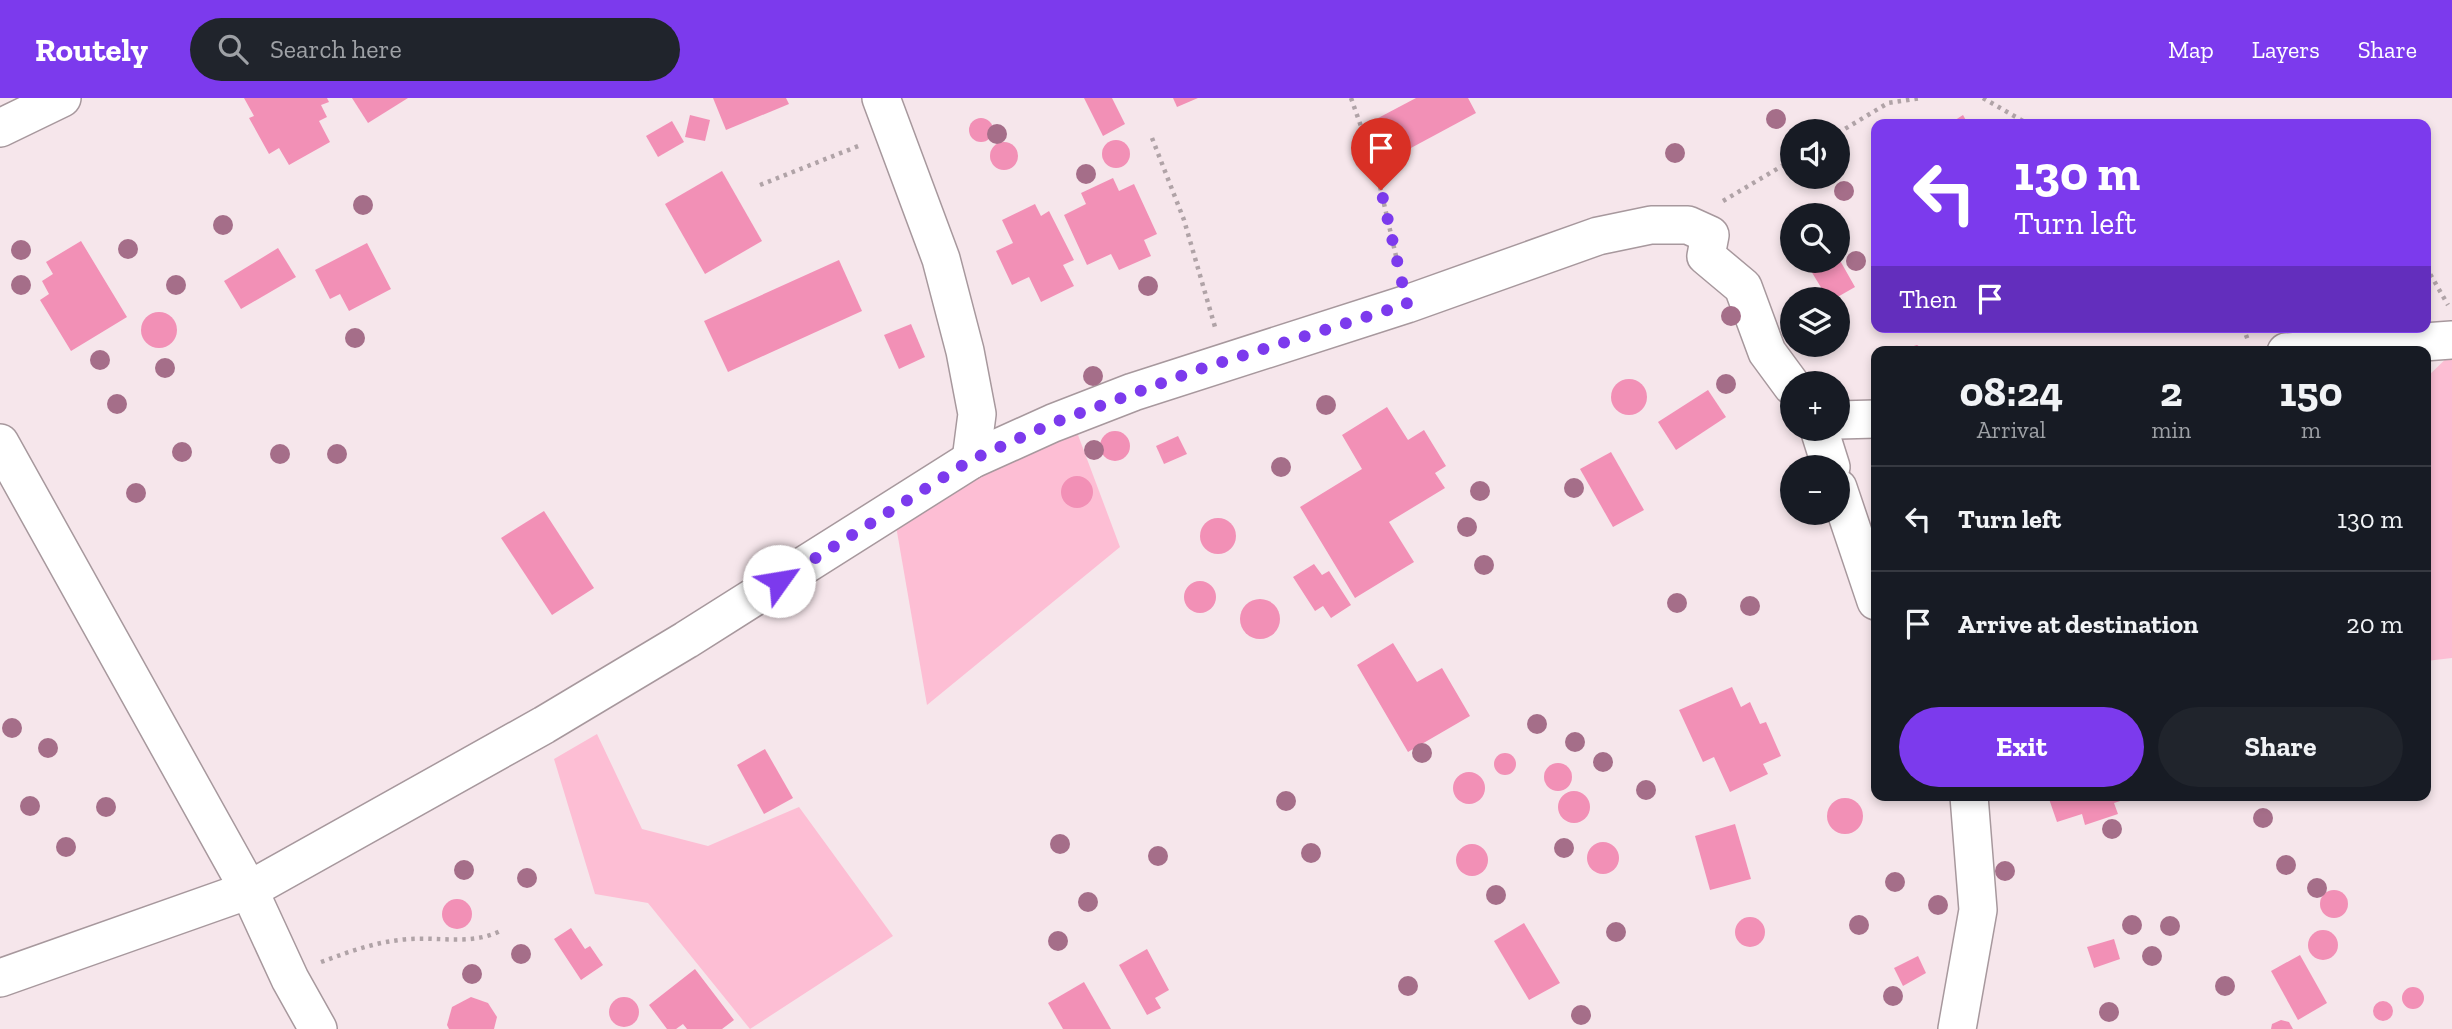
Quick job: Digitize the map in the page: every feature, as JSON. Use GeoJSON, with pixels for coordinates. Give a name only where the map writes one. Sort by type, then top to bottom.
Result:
{"type":"FeatureCollection","features":[{"type":"Feature","properties":{"kind":"street"},"geometry":{"type":"LineString","coordinates":[[0,128],[62,98]]}},
{"type":"Feature","properties":{"kind":"street"},"geometry":{"type":"LineString","coordinates":[[881,98],[941,258],[965,351],[977,414],[971,460]]}},
{"type":"Feature","properties":{"kind":"street"},"geometry":{"type":"LineString","coordinates":[[0,978],[249,890],[555,718],[686,640],[971,460],[1053,423],[1222,362],[1407,304],[1598,236],[1651,225],[1688,225],[1710,235],[1706,256],[1743,287],[1767,352],[1781,371]]}},
{"type":"Feature","properties":{"kind":"street"},"geometry":{"type":"LineString","coordinates":[[2370,346],[2452,340]]}},
{"type":"Feature","properties":{"kind":"street"},"geometry":{"type":"LineString","coordinates":[[1850,420],[1871,419]]}},
{"type":"Feature","properties":{"kind":"street"},"geometry":{"type":"LineString","coordinates":[[0,443],[249,890],[290,979],[317,1029]]}},
{"type":"Feature","properties":{"kind":"street"},"geometry":{"type":"LineString","coordinates":[[1850,524],[1871,586]]}},
{"type":"Feature","properties":{"kind":"street"},"geometry":{"type":"LineString","coordinates":[[1957,1029],[1978,910],[1969,801]]}},
{"type":"Feature","properties":{"kind":"path"},"geometry":{"type":"LineString","coordinates":[[1351,98],[1376,169],[1407,304]]}},
{"type":"Feature","properties":{"kind":"path"},"geometry":{"type":"LineString","coordinates":[[1850,126],[1888,103],[1920,98]]}},
{"type":"Feature","properties":{"kind":"path"},"geometry":{"type":"LineString","coordinates":[[1983,98],[2019,119]]}},
{"type":"Feature","properties":{"kind":"path"},"geometry":{"type":"LineString","coordinates":[[760,186],[831,156],[895,134]]}},
{"type":"Feature","properties":{"kind":"path"},"geometry":{"type":"LineString","coordinates":[[1152,138],[1184,220],[1214,322],[1222,362]]}},
{"type":"Feature","properties":{"kind":"path"},"geometry":{"type":"LineString","coordinates":[[1688,225],[1780,168]]}},
{"type":"Feature","properties":{"kind":"path"},"geometry":{"type":"LineString","coordinates":[[2431,275],[2452,311]]}},
{"type":"Feature","properties":{"kind":"path"},"geometry":{"type":"LineString","coordinates":[[290,979],[313,965],[370,944],[409,939],[484,939],[500,931]]}},
{"type":"Feature","properties":{"kind":"shaded area"},"geometry":{"type":"Polygon","coordinates":[[[2452,353],[2452,658],[2431,660],[2431,373],[2452,353]]]}},
{"type":"Feature","properties":{"kind":"shaded area"},"geometry":{"type":"Polygon","coordinates":[[[1072,419],[1120,547],[927,705],[896,526],[1072,419]]]}},
{"type":"Feature","properties":{"kind":"shaded area"},"geometry":{"type":"Polygon","coordinates":[[[597,734],[642,829],[708,846],[799,807],[893,936],[750,1029],[648,903],[595,894],[554,759],[597,734]]]}},
{"type":"Feature","properties":{"kind":"building"},"geometry":{"type":"Polygon","coordinates":[[[244,98],[327,98],[329,102],[321,105],[327,117],[319,121],[330,142],[289,165],[279,148],[269,154],[249,118],[254,116],[244,98]]]}},
{"type":"Feature","properties":{"kind":"building"},"geometry":{"type":"Polygon","coordinates":[[[352,98],[408,98],[368,123],[352,98]]]}},
{"type":"Feature","properties":{"kind":"building"},"geometry":{"type":"Polygon","coordinates":[[[713,98],[786,98],[789,104],[726,130],[713,98]]]}},
{"type":"Feature","properties":{"kind":"building"},"geometry":{"type":"Polygon","coordinates":[[[1084,98],[1112,98],[1125,124],[1103,136],[1084,98]]]}},
{"type":"Feature","properties":{"kind":"building"},"geometry":{"type":"Polygon","coordinates":[[[1173,98],[1198,98],[1177,107],[1173,98]]]}},
{"type":"Feature","properties":{"kind":"building"},"geometry":{"type":"Polygon","coordinates":[[[1416,98],[1468,98],[1476,113],[1383,163],[1363,126],[1416,98]]]}},
{"type":"Feature","properties":{"kind":"building"},"geometry":{"type":"Polygon","coordinates":[[[690,115],[710,120],[705,141],[685,137],[690,115]]]}},
{"type":"Feature","properties":{"kind":"building"},"geometry":{"type":"Polygon","coordinates":[[[981,118],[989,122],[993,130],[989,138],[981,142],[973,138],[969,130],[973,122],[981,118]]]}},
{"type":"Feature","properties":{"kind":"building"},"geometry":{"type":"Polygon","coordinates":[[[672,121],[684,142],[658,157],[646,136],[672,121]]]}},
{"type":"Feature","properties":{"kind":"building"},"geometry":{"type":"Polygon","coordinates":[[[1116,140],[1126,144],[1130,154],[1126,164],[1116,168],[1106,164],[1102,154],[1106,144],[1116,140]]]}},
{"type":"Feature","properties":{"kind":"building"},"geometry":{"type":"Polygon","coordinates":[[[1004,142],[1014,146],[1018,156],[1014,166],[1004,170],[994,166],[990,156],[994,146],[1004,142]]]}},
{"type":"Feature","properties":{"kind":"building"},"geometry":{"type":"Polygon","coordinates":[[[722,171],[762,241],[705,274],[665,204],[722,171]]]}},
{"type":"Feature","properties":{"kind":"building"},"geometry":{"type":"Polygon","coordinates":[[[1113,178],[1119,191],[1134,184],[1157,234],[1144,240],[1151,256],[1119,270],[1111,254],[1087,265],[1064,215],[1086,204],[1081,193],[1113,178]]]}},
{"type":"Feature","properties":{"kind":"building"},"geometry":{"type":"Polygon","coordinates":[[[1035,204],[1041,216],[1049,211],[1074,260],[1063,265],[1074,286],[1041,302],[1029,277],[1012,285],[996,251],[1013,243],[1002,220],[1035,204]]]}},
{"type":"Feature","properties":{"kind":"building"},"geometry":{"type":"Polygon","coordinates":[[[81,241],[127,317],[71,351],[40,300],[49,294],[42,281],[53,274],[46,262],[81,241]]]}},
{"type":"Feature","properties":{"kind":"building"},"geometry":{"type":"Polygon","coordinates":[[[367,243],[391,289],[349,311],[340,294],[330,299],[315,270],[367,243]]]}},
{"type":"Feature","properties":{"kind":"building"},"geometry":{"type":"Polygon","coordinates":[[[278,248],[296,277],[241,309],[224,281],[278,248]]]}},
{"type":"Feature","properties":{"kind":"building"},"geometry":{"type":"Polygon","coordinates":[[[839,260],[862,311],[728,372],[704,321],[839,260]]]}},
{"type":"Feature","properties":{"kind":"building"},"geometry":{"type":"Polygon","coordinates":[[[1812,273],[1847,273],[1855,287],[1850,290],[1850,287],[1821,287],[1812,273]]]}},
{"type":"Feature","properties":{"kind":"building"},"geometry":{"type":"Polygon","coordinates":[[[159,312],[172,317],[177,330],[172,343],[159,348],[146,343],[141,330],[146,317],[159,312]]]}},
{"type":"Feature","properties":{"kind":"building"},"geometry":{"type":"Polygon","coordinates":[[[911,324],[925,357],[899,369],[884,335],[911,324]]]}},
{"type":"Feature","properties":{"kind":"building"},"geometry":{"type":"Polygon","coordinates":[[[1629,379],[1642,384],[1647,397],[1642,410],[1629,415],[1616,410],[1611,397],[1616,384],[1629,379]]]}},
{"type":"Feature","properties":{"kind":"building"},"geometry":{"type":"Polygon","coordinates":[[[1708,390],[1726,417],[1676,450],[1658,422],[1708,390]]]}},
{"type":"Feature","properties":{"kind":"building"},"geometry":{"type":"Polygon","coordinates":[[[1387,407],[1408,440],[1424,430],[1446,466],[1435,473],[1445,488],[1389,522],[1414,562],[1355,598],[1300,507],[1362,469],[1342,435],[1387,407]]]}},
{"type":"Feature","properties":{"kind":"building"},"geometry":{"type":"Polygon","coordinates":[[[1115,431],[1121,432],[1129,440],[1129,452],[1121,460],[1115,461],[1109,460],[1101,452],[1100,446],[1101,440],[1109,432],[1115,431]]]}},
{"type":"Feature","properties":{"kind":"building"},"geometry":{"type":"Polygon","coordinates":[[[1178,436],[1187,454],[1164,464],[1156,446],[1178,436]]]}},
{"type":"Feature","properties":{"kind":"building"},"geometry":{"type":"Polygon","coordinates":[[[1611,452],[1644,510],[1613,527],[1580,469],[1611,452]]]}},
{"type":"Feature","properties":{"kind":"building"},"geometry":{"type":"Polygon","coordinates":[[[1077,476],[1088,481],[1093,492],[1088,503],[1077,508],[1066,503],[1061,492],[1066,481],[1077,476]]]}},
{"type":"Feature","properties":{"kind":"building"},"geometry":{"type":"Polygon","coordinates":[[[544,511],[594,588],[552,615],[501,538],[544,511]]]}},
{"type":"Feature","properties":{"kind":"building"},"geometry":{"type":"Polygon","coordinates":[[[1218,518],[1231,523],[1236,536],[1231,549],[1218,554],[1205,549],[1200,536],[1205,523],[1218,518]]]}},
{"type":"Feature","properties":{"kind":"building"},"geometry":{"type":"Polygon","coordinates":[[[1314,564],[1322,575],[1329,571],[1351,605],[1331,618],[1323,606],[1315,611],[1293,577],[1314,564]]]}},
{"type":"Feature","properties":{"kind":"building"},"geometry":{"type":"Polygon","coordinates":[[[1200,581],[1211,586],[1216,597],[1211,608],[1200,613],[1189,608],[1184,597],[1189,586],[1200,581]]]}},
{"type":"Feature","properties":{"kind":"building"},"geometry":{"type":"Polygon","coordinates":[[[1260,599],[1274,605],[1280,619],[1274,633],[1260,639],[1246,633],[1240,619],[1246,605],[1260,599]]]}},
{"type":"Feature","properties":{"kind":"building"},"geometry":{"type":"Polygon","coordinates":[[[1393,643],[1417,682],[1442,668],[1470,716],[1408,752],[1357,665],[1393,643]]]}},
{"type":"Feature","properties":{"kind":"building"},"geometry":{"type":"Polygon","coordinates":[[[1732,687],[1741,707],[1750,702],[1760,724],[1766,722],[1781,756],[1763,764],[1768,774],[1730,792],[1714,757],[1703,762],[1679,710],[1732,687]]]}},
{"type":"Feature","properties":{"kind":"building"},"geometry":{"type":"Polygon","coordinates":[[[765,749],[793,798],[764,814],[737,765],[765,749]]]}},
{"type":"Feature","properties":{"kind":"building"},"geometry":{"type":"Polygon","coordinates":[[[1505,753],[1513,756],[1516,764],[1513,772],[1505,775],[1497,772],[1494,764],[1497,756],[1505,753]]]}},
{"type":"Feature","properties":{"kind":"building"},"geometry":{"type":"Polygon","coordinates":[[[1558,763],[1568,767],[1572,777],[1568,787],[1558,791],[1548,787],[1544,777],[1548,767],[1558,763]]]}},
{"type":"Feature","properties":{"kind":"building"},"geometry":{"type":"Polygon","coordinates":[[[1469,772],[1481,776],[1485,788],[1481,800],[1469,804],[1457,800],[1453,788],[1457,776],[1469,772]]]}},
{"type":"Feature","properties":{"kind":"building"},"geometry":{"type":"Polygon","coordinates":[[[1574,791],[1586,795],[1590,807],[1586,819],[1574,823],[1562,819],[1558,807],[1562,795],[1574,791]]]}},
{"type":"Feature","properties":{"kind":"building"},"geometry":{"type":"Polygon","coordinates":[[[1845,798],[1857,804],[1863,816],[1857,828],[1845,834],[1833,828],[1827,816],[1833,804],[1845,798]]]}},
{"type":"Feature","properties":{"kind":"building"},"geometry":{"type":"Polygon","coordinates":[[[2050,801],[2120,801],[2114,803],[2118,814],[2085,825],[2082,814],[2057,822],[2050,801]]]}},
{"type":"Feature","properties":{"kind":"building"},"geometry":{"type":"Polygon","coordinates":[[[1735,824],[1751,879],[1710,890],[1695,836],[1735,824]]]}},
{"type":"Feature","properties":{"kind":"building"},"geometry":{"type":"Polygon","coordinates":[[[1603,842],[1614,847],[1619,858],[1614,869],[1603,874],[1592,869],[1587,858],[1592,847],[1603,842]]]}},
{"type":"Feature","properties":{"kind":"building"},"geometry":{"type":"Polygon","coordinates":[[[1472,844],[1483,849],[1488,860],[1483,871],[1472,876],[1461,871],[1456,860],[1461,849],[1472,844]]]}},
{"type":"Feature","properties":{"kind":"building"},"geometry":{"type":"Polygon","coordinates":[[[2334,890],[2344,894],[2348,904],[2344,914],[2334,918],[2324,914],[2320,904],[2324,894],[2334,890]]]}},
{"type":"Feature","properties":{"kind":"building"},"geometry":{"type":"Polygon","coordinates":[[[457,899],[468,903],[472,914],[468,925],[457,929],[446,925],[442,914],[446,903],[457,899]]]}},
{"type":"Feature","properties":{"kind":"building"},"geometry":{"type":"Polygon","coordinates":[[[1750,917],[1761,921],[1765,932],[1761,943],[1750,947],[1739,943],[1735,932],[1739,921],[1750,917]]]}},
{"type":"Feature","properties":{"kind":"building"},"geometry":{"type":"Polygon","coordinates":[[[1524,923],[1560,983],[1529,1000],[1494,941],[1524,923]]]}},
{"type":"Feature","properties":{"kind":"building"},"geometry":{"type":"Polygon","coordinates":[[[571,928],[585,949],[590,946],[603,965],[581,980],[554,939],[571,928]]]}},
{"type":"Feature","properties":{"kind":"building"},"geometry":{"type":"Polygon","coordinates":[[[2323,930],[2334,934],[2338,945],[2334,956],[2323,960],[2312,956],[2308,945],[2312,934],[2323,930]]]}},
{"type":"Feature","properties":{"kind":"building"},"geometry":{"type":"Polygon","coordinates":[[[2114,939],[2120,959],[2094,968],[2087,947],[2114,939]]]}},
{"type":"Feature","properties":{"kind":"building"},"geometry":{"type":"Polygon","coordinates":[[[1147,949],[1169,990],[1155,998],[1161,1008],[1147,1015],[1119,965],[1147,949]]]}},
{"type":"Feature","properties":{"kind":"building"},"geometry":{"type":"Polygon","coordinates":[[[2300,955],[2327,1003],[2298,1020],[2271,971],[2300,955]]]}},
{"type":"Feature","properties":{"kind":"building"},"geometry":{"type":"Polygon","coordinates":[[[1918,956],[1926,973],[1903,986],[1894,968],[1918,956]]]}},
{"type":"Feature","properties":{"kind":"building"},"geometry":{"type":"Polygon","coordinates":[[[695,969],[734,1020],[722,1029],[687,1029],[683,1024],[676,1029],[667,1029],[649,1005],[695,969]]]}},
{"type":"Feature","properties":{"kind":"building"},"geometry":{"type":"Polygon","coordinates":[[[1084,982],[1111,1029],[1063,1029],[1048,1003],[1084,982]]]}},
{"type":"Feature","properties":{"kind":"building"},"geometry":{"type":"Polygon","coordinates":[[[2413,987],[2421,990],[2424,998],[2421,1006],[2413,1009],[2405,1006],[2402,998],[2405,990],[2413,987]]]}},
{"type":"Feature","properties":{"kind":"building"},"geometry":{"type":"Polygon","coordinates":[[[471,997],[488,1003],[497,1017],[494,1029],[449,1029],[447,1025],[452,1007],[471,997]]]}},
{"type":"Feature","properties":{"kind":"building"},"geometry":{"type":"Polygon","coordinates":[[[624,997],[635,1001],[639,1012],[635,1023],[624,1027],[613,1023],[609,1012],[613,1001],[624,997]]]}},
{"type":"Feature","properties":{"kind":"building"},"geometry":{"type":"Polygon","coordinates":[[[2383,1001],[2390,1004],[2393,1011],[2390,1018],[2383,1021],[2376,1018],[2373,1011],[2376,1004],[2383,1001]]]}},
{"type":"Feature","properties":{"kind":"building"},"geometry":{"type":"Polygon","coordinates":[[[2281,1020],[2289,1022],[2293,1029],[2271,1029],[2272,1024],[2281,1020]]]}},
{"type":"Feature","properties":{"kind":"route"},"geometry":{"type":"LineString","coordinates":[[779,581],[971,460],[1053,423],[1200,369],[1407,304],[1381,190]]}}]}
